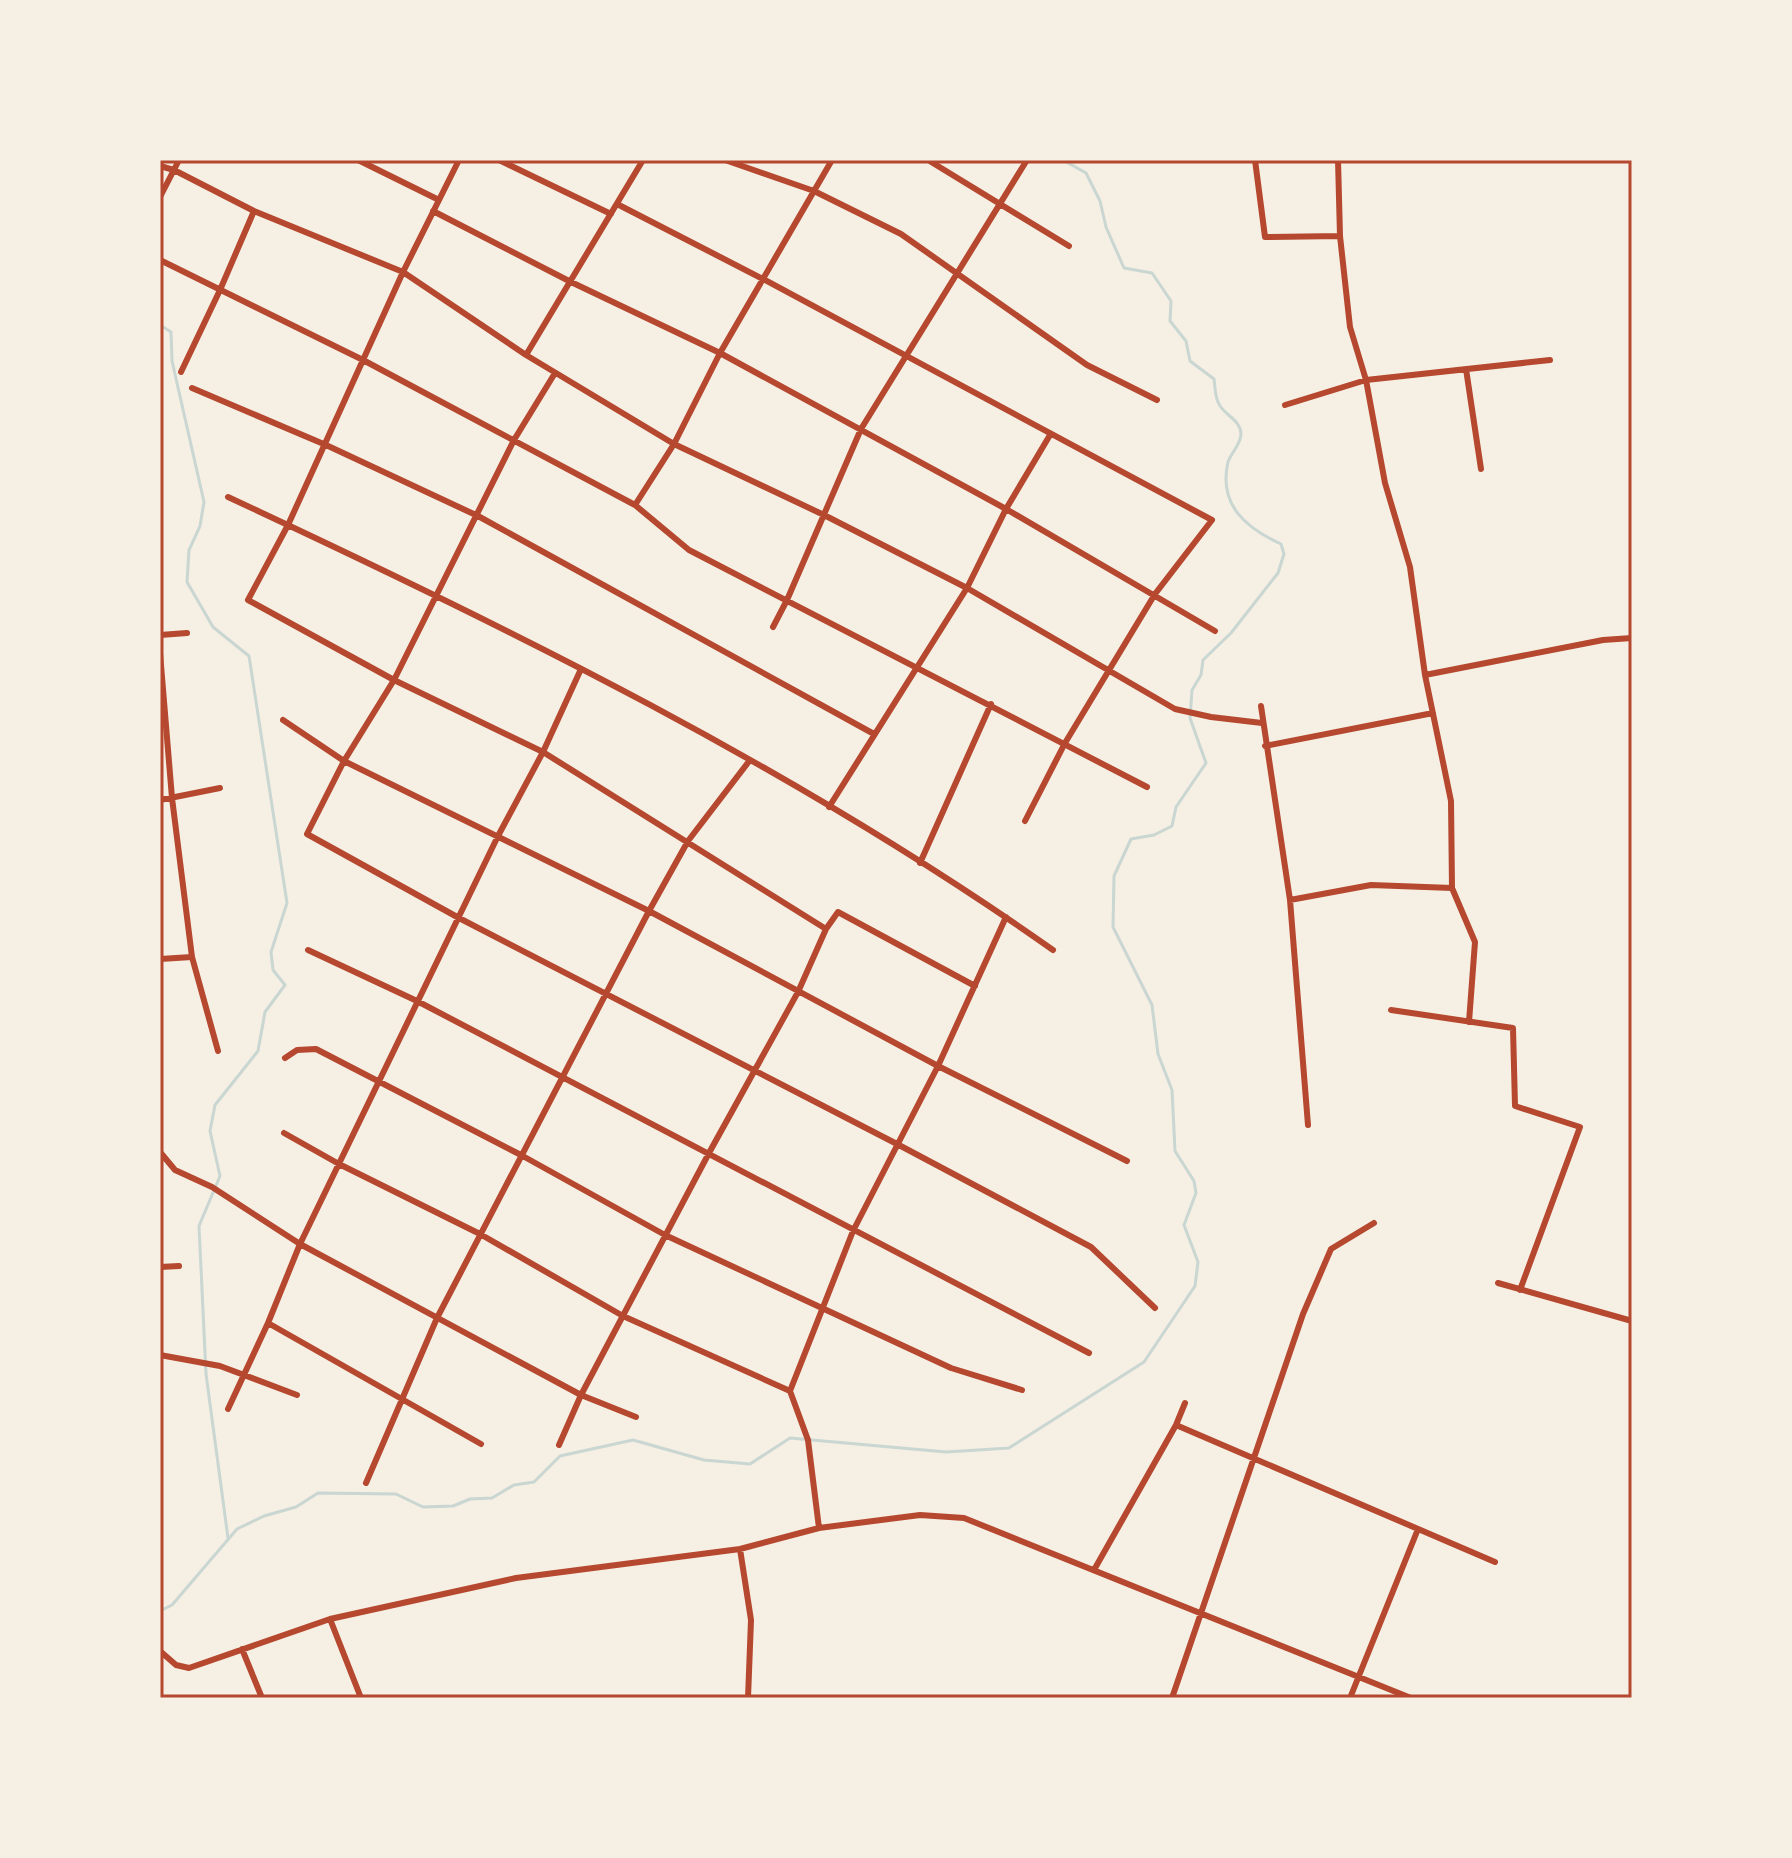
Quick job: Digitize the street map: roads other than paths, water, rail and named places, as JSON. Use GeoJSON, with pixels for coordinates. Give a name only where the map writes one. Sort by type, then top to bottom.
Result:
{"type":"FeatureCollection","features":[{"type":"Feature","properties":{"kind":"street"},"geometry":{"type":"LineString","coordinates":[[160,197],[179,160]]}},
{"type":"Feature","properties":{"kind":"street"},"geometry":{"type":"LineString","coordinates":[[358,160],[439,200]]}},
{"type":"Feature","properties":{"kind":"street"},"geometry":{"type":"LineString","coordinates":[[459,160],[403,272],[288,525],[248,600],[394,680],[543,752],[826,929]]}},
{"type":"Feature","properties":{"kind":"street"},"geometry":{"type":"LineString","coordinates":[[499,160],[611,214]]}},
{"type":"Feature","properties":{"kind":"street"},"geometry":{"type":"LineString","coordinates":[[526,355],[643,160]]}},
{"type":"Feature","properties":{"kind":"street"},"geometry":{"type":"LineString","coordinates":[[725,160],[814,191],[901,234],[1087,365],[1157,400]]}},
{"type":"Feature","properties":{"kind":"street"},"geometry":{"type":"LineString","coordinates":[[635,505],[674,444],[720,353],[832,160]]}},
{"type":"Feature","properties":{"kind":"street"},"geometry":{"type":"LineString","coordinates":[[928,160],[1069,246]]}},
{"type":"Feature","properties":{"kind":"street"},"geometry":{"type":"LineString","coordinates":[[773,627],[861,429],[1027,160]]}},
{"type":"Feature","properties":{"kind":"street"},"geometry":{"type":"LineString","coordinates":[[1255,160],[1265,237],[1340,236]]}},
{"type":"Feature","properties":{"kind":"street"},"geometry":{"type":"LineString","coordinates":[[1338,160],[1340,236],[1350,327],[1366,380],[1385,483],[1410,567],[1425,675],[1451,801],[1452,888],[1475,942],[1469,1022]]}},
{"type":"Feature","properties":{"kind":"street"},"geometry":{"type":"LineString","coordinates":[[160,166],[174,170],[254,211],[403,272],[526,355],[674,444],[824,515],[967,588],[1175,709],[1262,723]]}},
{"type":"Feature","properties":{"kind":"street"},"geometry":{"type":"LineString","coordinates":[[617,204],[1212,520],[1155,594],[1065,743],[1025,821]]}},
{"type":"Feature","properties":{"kind":"street"},"geometry":{"type":"LineString","coordinates":[[181,372],[254,211]]}},
{"type":"Feature","properties":{"kind":"street"},"geometry":{"type":"LineString","coordinates":[[433,211],[571,282],[720,353],[1006,509],[1215,631]]}},
{"type":"Feature","properties":{"kind":"street"},"geometry":{"type":"LineString","coordinates":[[160,260],[363,360],[514,440],[635,505],[689,550],[1147,787]]}},
{"type":"Feature","properties":{"kind":"street"},"geometry":{"type":"LineString","coordinates":[[1285,405],[1366,380],[1550,360]]}},
{"type":"Feature","properties":{"kind":"street"},"geometry":{"type":"LineString","coordinates":[[1466,369],[1481,469]]}},
{"type":"Feature","properties":{"kind":"street"},"geometry":{"type":"LineString","coordinates":[[555,373],[514,440],[394,680],[344,761],[307,834],[605,995],[1091,1247],[1155,1308]]}},
{"type":"Feature","properties":{"kind":"street"},"geometry":{"type":"LineString","coordinates":[[192,388],[326,445],[478,516],[874,734]]}},
{"type":"Feature","properties":{"kind":"street"},"geometry":{"type":"LineString","coordinates":[[829,807],[967,588],[1006,509],[1050,435]]}},
{"type":"Feature","properties":{"kind":"street"},"geometry":{"type":"LineString","coordinates":[[228,497],[438,595],[750,760],[920,863],[1053,950]]}},
{"type":"Feature","properties":{"kind":"street"},"geometry":{"type":"LineString","coordinates":[[160,635],[187,633]]}},
{"type":"Feature","properties":{"kind":"street"},"geometry":{"type":"LineString","coordinates":[[1425,675],[1603,640],[1632,638]]}},
{"type":"Feature","properties":{"kind":"street"},"geometry":{"type":"LineString","coordinates":[[160,653],[172,798],[192,957],[218,1051]]}},
{"type":"Feature","properties":{"kind":"street"},"geometry":{"type":"LineString","coordinates":[[228,1409],[300,1244],[581,669]]}},
{"type":"Feature","properties":{"kind":"street"},"geometry":{"type":"LineString","coordinates":[[920,863],[991,704]]}},
{"type":"Feature","properties":{"kind":"street"},"geometry":{"type":"LineString","coordinates":[[1261,706],[1290,900],[1308,1125]]}},
{"type":"Feature","properties":{"kind":"street"},"geometry":{"type":"LineString","coordinates":[[1265,746],[1433,713]]}},
{"type":"Feature","properties":{"kind":"street"},"geometry":{"type":"LineString","coordinates":[[283,720],[344,761],[649,911],[938,1066],[1127,1161]]}},
{"type":"Feature","properties":{"kind":"street"},"geometry":{"type":"LineString","coordinates":[[366,1483],[437,1318],[561,1076],[688,841],[750,760]]}},
{"type":"Feature","properties":{"kind":"street"},"geometry":{"type":"LineString","coordinates":[[160,800],[220,788]]}},
{"type":"Feature","properties":{"kind":"street"},"geometry":{"type":"LineString","coordinates":[[1290,900],[1371,885],[1452,888]]}},
{"type":"Feature","properties":{"kind":"street"},"geometry":{"type":"LineString","coordinates":[[559,1445],[581,1395],[798,992],[826,929],[838,912],[975,986]]}},
{"type":"Feature","properties":{"kind":"street"},"geometry":{"type":"LineString","coordinates":[[819,1528],[808,1440],[790,1391],[853,1231],[938,1066],[1006,917]]}},
{"type":"Feature","properties":{"kind":"street"},"geometry":{"type":"LineString","coordinates":[[308,950],[417,1001],[1089,1353]]}},
{"type":"Feature","properties":{"kind":"street"},"geometry":{"type":"LineString","coordinates":[[160,959],[192,957]]}},
{"type":"Feature","properties":{"kind":"street"},"geometry":{"type":"LineString","coordinates":[[1391,1010],[1513,1028],[1515,1106],[1580,1127],[1520,1290]]}},
{"type":"Feature","properties":{"kind":"street"},"geometry":{"type":"LineString","coordinates":[[285,1058],[297,1050],[316,1049],[521,1155],[665,1235],[951,1368],[1022,1390]]}},
{"type":"Feature","properties":{"kind":"street"},"geometry":{"type":"LineString","coordinates":[[284,1133],[480,1234],[623,1316],[790,1391]]}},
{"type":"Feature","properties":{"kind":"street"},"geometry":{"type":"LineString","coordinates":[[160,1152],[175,1170],[212,1187],[300,1244],[581,1395],[636,1417]]}},
{"type":"Feature","properties":{"kind":"street"},"geometry":{"type":"LineString","coordinates":[[1172,1698],[1303,1314],[1331,1249],[1374,1223]]}},
{"type":"Feature","properties":{"kind":"street"},"geometry":{"type":"LineString","coordinates":[[160,1267],[179,1266]]}},
{"type":"Feature","properties":{"kind":"street"},"geometry":{"type":"LineString","coordinates":[[1498,1283],[1632,1321]]}},
{"type":"Feature","properties":{"kind":"street"},"geometry":{"type":"LineString","coordinates":[[268,1323],[481,1444]]}},
{"type":"Feature","properties":{"kind":"street"},"geometry":{"type":"LineString","coordinates":[[160,1355],[220,1366],[297,1395]]}},
{"type":"Feature","properties":{"kind":"street"},"geometry":{"type":"LineString","coordinates":[[1094,1570],[1176,1425],[1185,1403]]}},
{"type":"Feature","properties":{"kind":"street"},"geometry":{"type":"LineString","coordinates":[[1176,1425],[1495,1562]]}},
{"type":"Feature","properties":{"kind":"street"},"geometry":{"type":"LineString","coordinates":[[160,1651],[176,1665],[189,1668],[330,1619],[516,1578],[740,1549],[819,1528],[920,1515],[964,1518],[1411,1698]]}},
{"type":"Feature","properties":{"kind":"street"},"geometry":{"type":"LineString","coordinates":[[1350,1698],[1418,1529]]}},
{"type":"Feature","properties":{"kind":"street"},"geometry":{"type":"LineString","coordinates":[[740,1549],[751,1620],[748,1698]]}},
{"type":"Feature","properties":{"kind":"street"},"geometry":{"type":"LineString","coordinates":[[330,1619],[361,1698]]}},
{"type":"Feature","properties":{"kind":"street"},"geometry":{"type":"LineString","coordinates":[[242,1649],[262,1698]]}},
{"type":"Feature","properties":{"kind":"waterway"},"geometry":{"type":"LineString","coordinates":[[160,1611],[172,1605],[237,1529],[264,1516],[296,1507],[318,1493],[396,1494],[423,1507],[453,1506],[470,1499],[492,1498],[514,1485],[534,1482],[560,1456],[633,1440],[704,1460],[750,1464],[790,1438],[946,1452],[1009,1448],[1144,1362],[1195,1286],[1198,1262],[1184,1225],[1196,1193],[1194,1181],[1175,1151],[1172,1090],[1158,1054],[1152,1005],[1113,927],[1114,876],[1131,839],[1154,835],[1172,826],[1176,807],[1206,763],[1190,718],[1192,690],[1201,675],[1203,660],[1231,633],[1278,573],[1284,554],[1281,544],[1246,522],[1231,503],[1226,477],[1228,462],[1241,438],[1240,429],[1221,408],[1214,379],[1190,361],[1186,341],[1170,321],[1171,301],[1152,273],[1124,268],[1106,227],[1100,201],[1086,173],[1063,160]]}},
{"type":"Feature","properties":{"kind":"waterway"},"geometry":{"type":"LineString","coordinates":[[160,325],[171,332],[172,361],[204,502],[200,526],[189,550],[187,582],[213,627],[249,656],[287,903],[271,952],[273,970],[285,985],[265,1012],[258,1051],[215,1105],[210,1131],[220,1176],[199,1226],[206,1374],[228,1538]]}}]}
